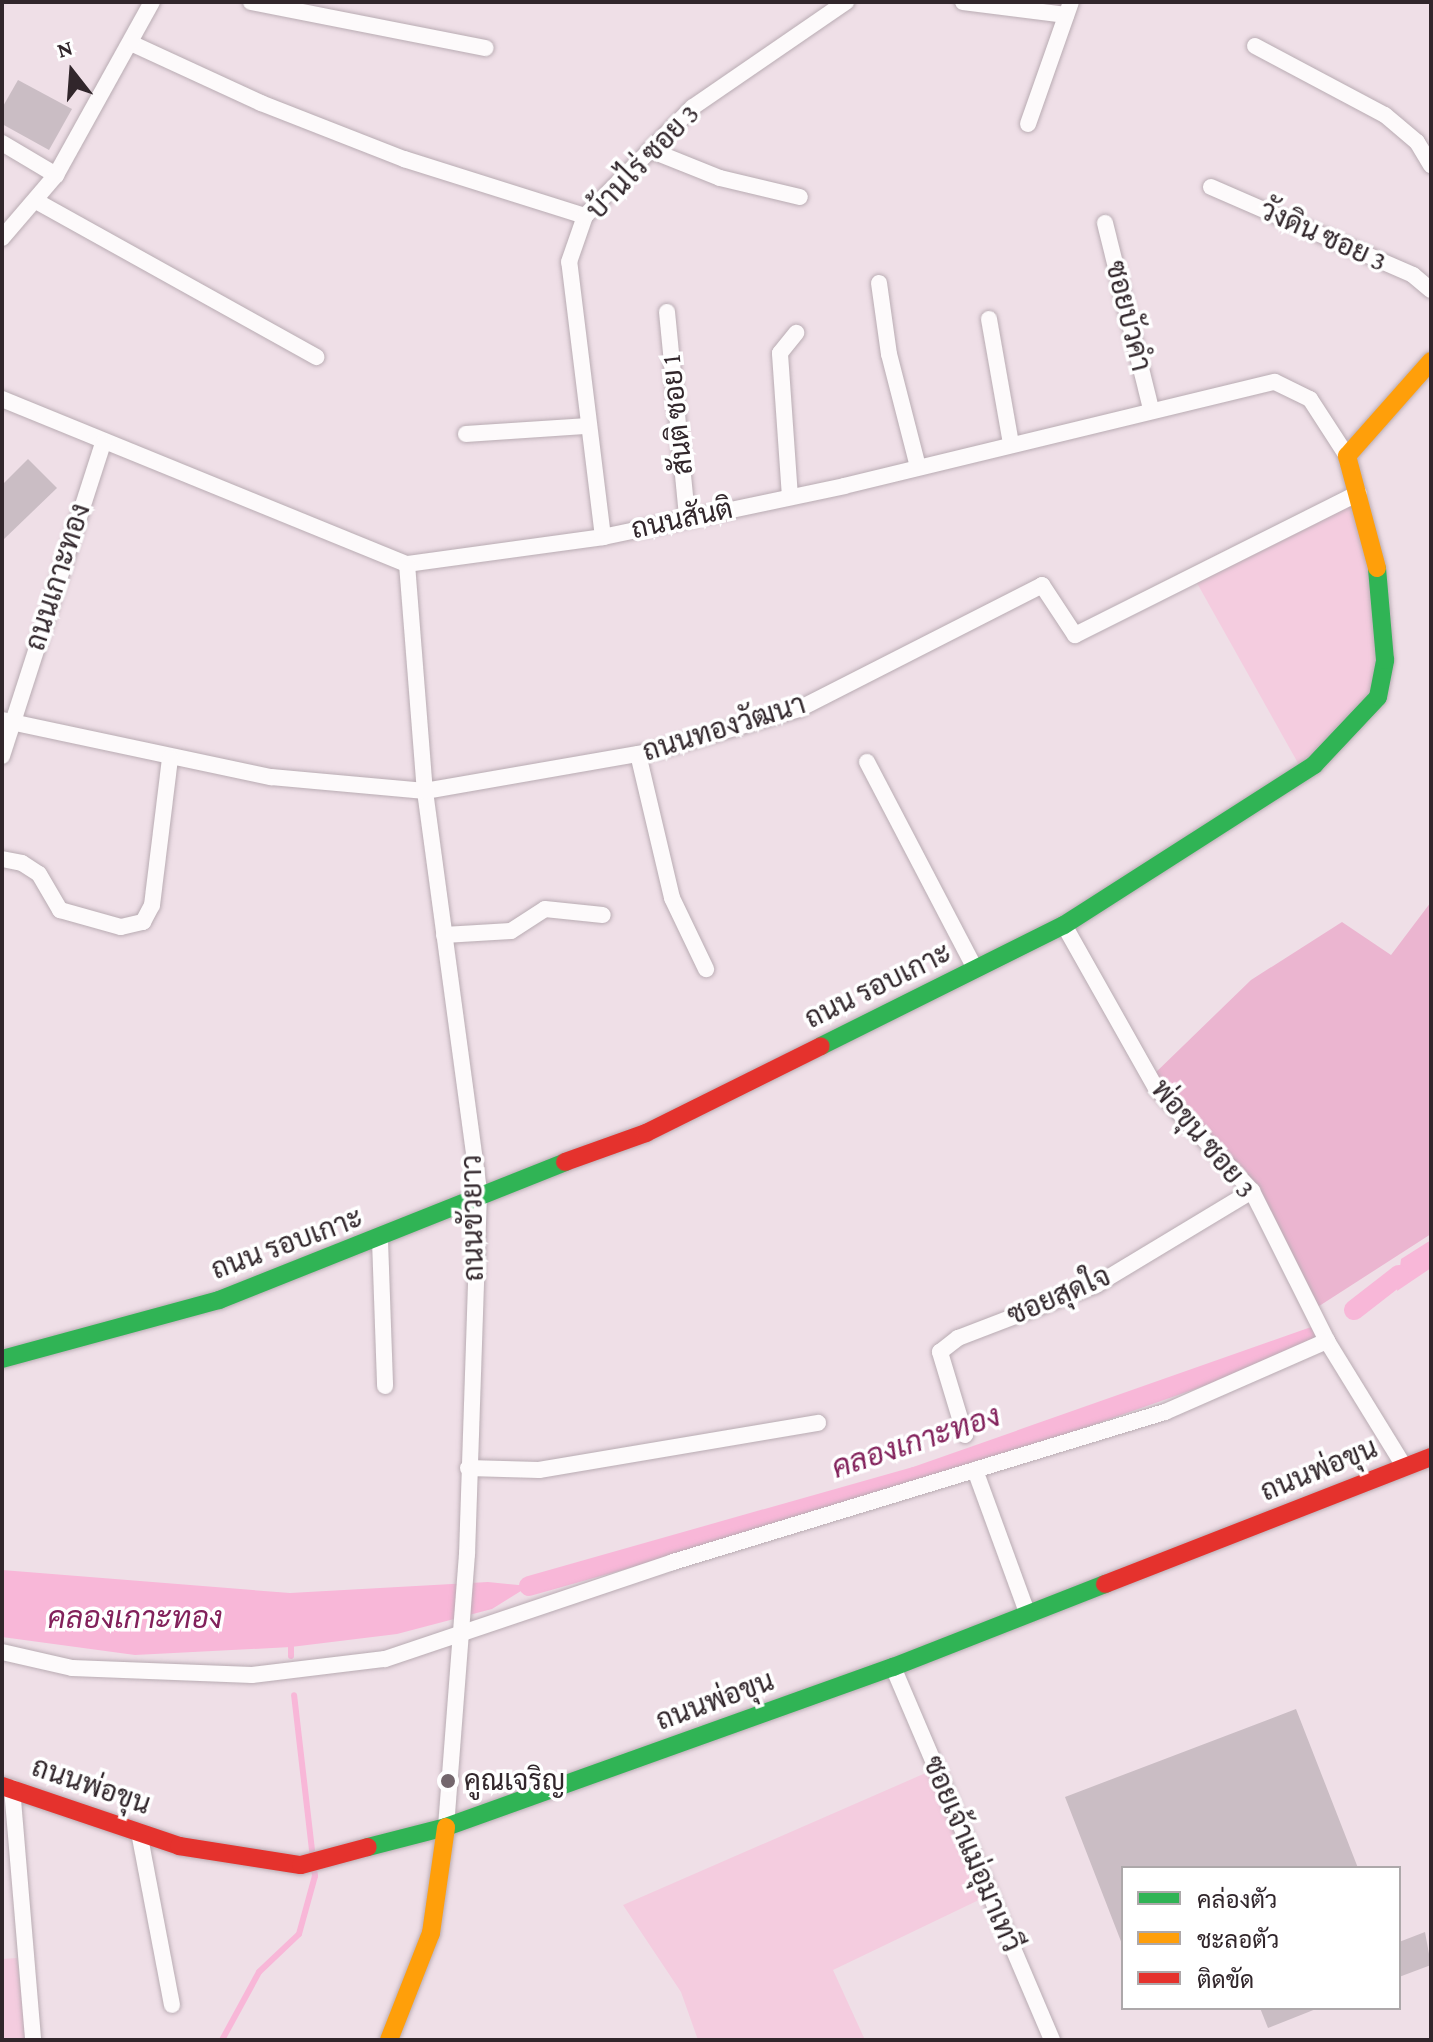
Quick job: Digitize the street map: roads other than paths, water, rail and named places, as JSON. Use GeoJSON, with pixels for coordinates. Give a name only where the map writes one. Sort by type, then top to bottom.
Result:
{"type":"FeatureCollection","features":[{"type":"Feature","properties":{"kind":"street"},"geometry":{"type":"LineString","coordinates":[[2,238],[56,175],[152,2]]}},
{"type":"Feature","properties":{"kind":"street"},"geometry":{"type":"LineString","coordinates":[[251,2],[486,48]]}},
{"type":"Feature","properties":{"kind":"street","name":"บ้านไร่ ซอย 3"},"geometry":{"type":"LineString","coordinates":[[603,537],[569,262],[585,216],[693,107],[846,2]]}},
{"type":"Feature","properties":{"kind":"street"},"geometry":{"type":"LineString","coordinates":[[963,2],[1068,8],[1028,124]]}},
{"type":"Feature","properties":{"kind":"street"},"geometry":{"type":"LineString","coordinates":[[131,43],[261,103],[404,159],[585,216]]}},
{"type":"Feature","properties":{"kind":"street"},"geometry":{"type":"LineString","coordinates":[[1255,46],[1385,115],[1417,142],[1431,165]]}},
{"type":"Feature","properties":{"kind":"street"},"geometry":{"type":"LineString","coordinates":[[2,143],[56,175]]}},
{"type":"Feature","properties":{"kind":"street"},"geometry":{"type":"LineString","coordinates":[[650,150],[720,178],[800,197]]}},
{"type":"Feature","properties":{"kind":"street","name":"วังดิน ซอย 3"},"geometry":{"type":"LineString","coordinates":[[1211,187],[1413,275],[1431,290]]}},
{"type":"Feature","properties":{"kind":"street"},"geometry":{"type":"LineString","coordinates":[[36,201],[316,357]]}},
{"type":"Feature","properties":{"kind":"street","name":"ซอยบัวคำ"},"geometry":{"type":"LineString","coordinates":[[1105,223],[1151,409]]}},
{"type":"Feature","properties":{"kind":"street"},"geometry":{"type":"LineString","coordinates":[[879,283],[889,354],[918,467]]}},
{"type":"Feature","properties":{"kind":"street","name":"สันติ ซอย 1"},"geometry":{"type":"LineString","coordinates":[[667,312],[687,517]]}},
{"type":"Feature","properties":{"kind":"street"},"geometry":{"type":"LineString","coordinates":[[989,319],[1011,444]]}},
{"type":"Feature","properties":{"kind":"street"},"geometry":{"type":"LineString","coordinates":[[790,497],[780,353],[796,333]]}},
{"type":"Feature","properties":{"kind":"street"},"geometry":{"type":"LineString","coordinates":[[1347,456],[1431,361]]}},
{"type":"Feature","properties":{"kind":"street","name":"ถนนสันติ"},"geometry":{"type":"LineString","coordinates":[[2,399],[103,443],[407,564],[603,537],[790,497],[1275,382],[1310,399],[1347,456]]}},
{"type":"Feature","properties":{"kind":"street"},"geometry":{"type":"LineString","coordinates":[[466,434],[588,426]]}},
{"type":"Feature","properties":{"kind":"street","name":"ถนนเกาะทอง"},"geometry":{"type":"LineString","coordinates":[[2,756],[6,722],[103,443]]}},
{"type":"Feature","properties":{"kind":"street","name":"ถนน รอบเกาะ"},"geometry":{"type":"LineString","coordinates":[[2,1359],[219,1300],[380,1240],[479,1193],[646,1133],[1064,925],[1314,765],[1378,697],[1385,660],[1380,579],[1347,456]]}},
{"type":"Feature","properties":{"kind":"street","name":"ถนนทองวัฒนา"},"geometry":{"type":"LineString","coordinates":[[6,722],[271,777],[425,791],[638,754],[799,709],[1042,585],[1075,635],[1358,493]]}},
{"type":"Feature","properties":{"kind":"street","name":"ถนนขัวยาว"},"geometry":{"type":"LineString","coordinates":[[407,564],[425,791],[479,1193],[466,1572],[446,1827]]}},
{"type":"Feature","properties":{"kind":"street"},"geometry":{"type":"LineString","coordinates":[[638,754],[672,898],[706,969]]}},
{"type":"Feature","properties":{"kind":"street"},"geometry":{"type":"LineString","coordinates":[[2,859],[22,863],[39,874],[60,910],[121,927],[143,922],[152,905],[170,758]]}},
{"type":"Feature","properties":{"kind":"street"},"geometry":{"type":"LineString","coordinates":[[867,762],[975,969]]}},
{"type":"Feature","properties":{"kind":"street"},"geometry":{"type":"LineString","coordinates":[[444,935],[511,931],[545,909],[603,915]]}},
{"type":"Feature","properties":{"kind":"street","name":"พ่อขุน ซอย 3"},"geometry":{"type":"LineString","coordinates":[[1064,925],[1156,1088],[1252,1191],[1327,1341]]}},
{"type":"Feature","properties":{"kind":"street","name":"ซอยสุดใจ"},"geometry":{"type":"LineString","coordinates":[[965,1435],[940,1352],[958,1338],[1096,1285],[1252,1191]]}},
{"type":"Feature","properties":{"kind":"street"},"geometry":{"type":"LineString","coordinates":[[380,1240],[385,1386]]}},
{"type":"Feature","properties":{"kind":"street"},"geometry":{"type":"LineString","coordinates":[[2,1652],[72,1668],[252,1675],[385,1659],[462,1637],[673,1562],[1165,1412],[1327,1341],[1404,1466]]}},
{"type":"Feature","properties":{"kind":"street"},"geometry":{"type":"LineString","coordinates":[[468,1468],[539,1470],[818,1423]]}},
{"type":"Feature","properties":{"kind":"street","name":"ถนนพ่อขุน"},"geometry":{"type":"LineString","coordinates":[[7,1787],[139,1832],[237,1859],[301,1865],[446,1827],[893,1667],[1431,1457]]}},
{"type":"Feature","properties":{"kind":"street"},"geometry":{"type":"LineString","coordinates":[[975,1470],[1028,1615]]}},
{"type":"Feature","properties":{"kind":"street","name":"ซอยเจ้าแม่อุมาเทวี"},"geometry":{"type":"LineString","coordinates":[[893,1667],[1052,2040]]}},
{"type":"Feature","properties":{"kind":"street"},"geometry":{"type":"LineString","coordinates":[[7,1787],[33,2040]]}},
{"type":"Feature","properties":{"kind":"street"},"geometry":{"type":"LineString","coordinates":[[389,2040],[431,1933],[444,1869],[446,1827]]}},
{"type":"Feature","properties":{"kind":"street"},"geometry":{"type":"LineString","coordinates":[[139,1832],[172,2005]]}},
{"type":"Feature","properties":{"kind":"water"},"geometry":{"type":"Polygon","coordinates":[[[1431,1240],[1431,1268],[1397,1291],[1401,1259],[1431,1240]]]}},
{"type":"Feature","properties":{"kind":"water","name":"คลองเกาะทอง"},"geometry":{"type":"Polygon","coordinates":[[[2,1570],[290,1593],[488,1582],[529,1586],[492,1609],[397,1634],[291,1647],[135,1655],[2,1637],[2,1570]]]}},
{"type":"Feature","properties":{"kind":"waterway","name":"คลองเกาะทอง"},"geometry":{"type":"LineString","coordinates":[[1354,1310],[1399,1275]]}},
{"type":"Feature","properties":{"kind":"waterway","name":"คลองเกาะทอง"},"geometry":{"type":"LineString","coordinates":[[529,1586],[915,1477],[1316,1336]]}},
{"type":"Feature","properties":{"kind":"waterway"},"geometry":{"type":"LineString","coordinates":[[291,1647],[291,1656]]}},
{"type":"Feature","properties":{"kind":"waterway"},"geometry":{"type":"LineString","coordinates":[[222,2040],[259,1972],[299,1934],[315,1876],[294,1695]]}},
{"type":"Feature","properties":{"kind":"place","name":"คูณเจริญ"},"geometry":{"type":"Point","coordinates":[448,1781]}}]}
